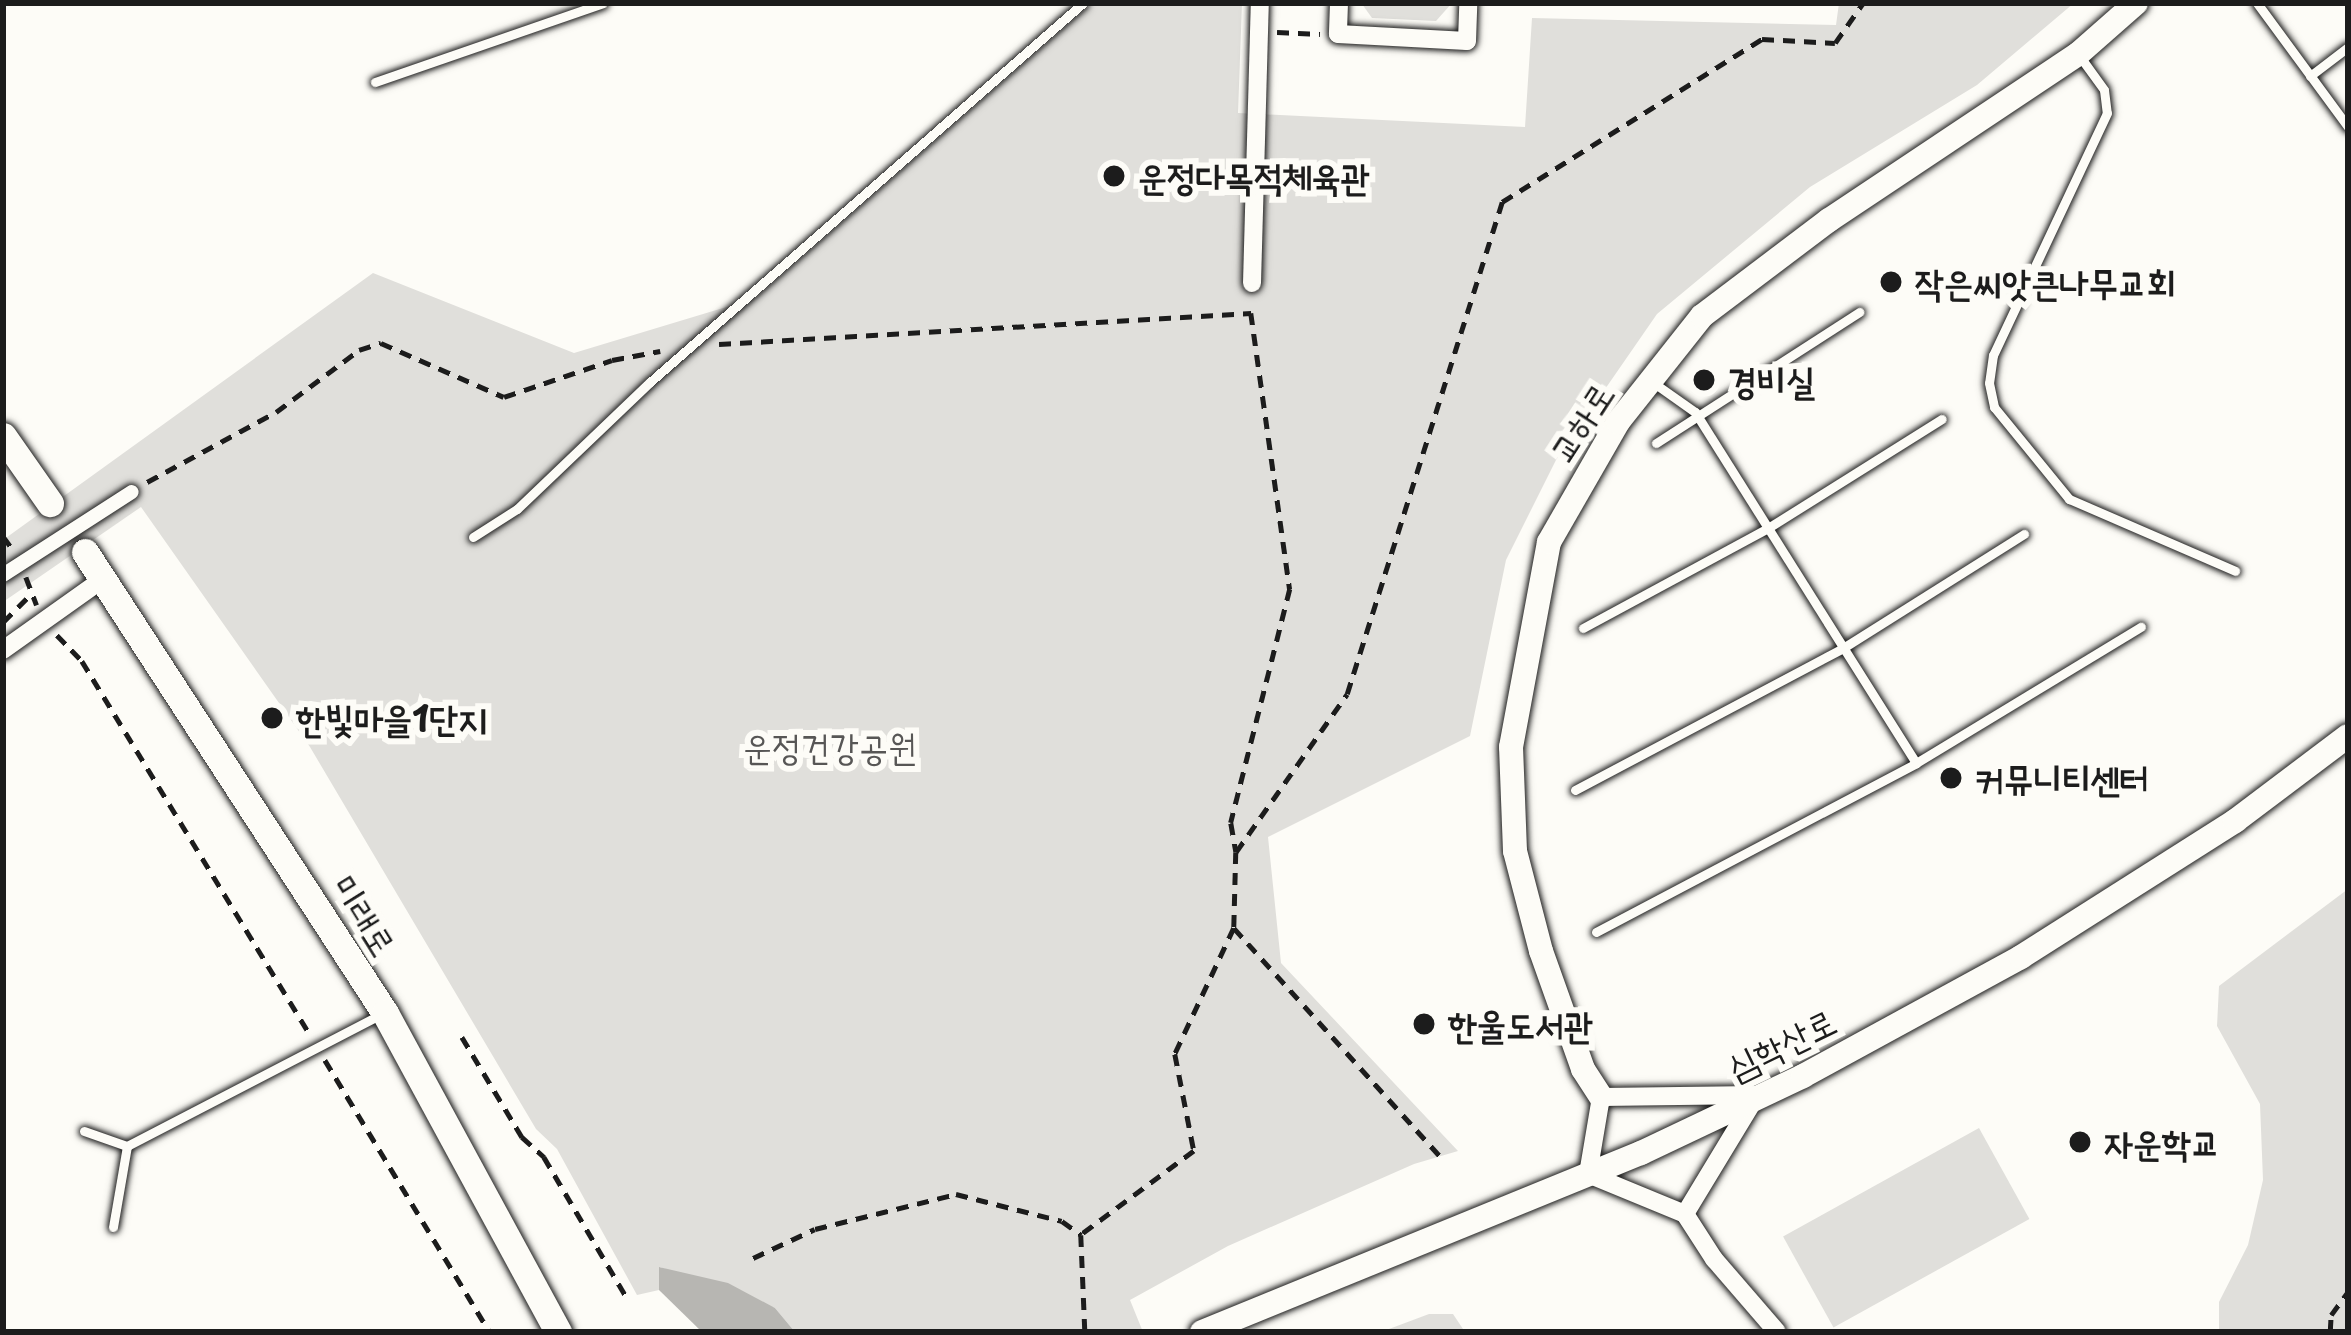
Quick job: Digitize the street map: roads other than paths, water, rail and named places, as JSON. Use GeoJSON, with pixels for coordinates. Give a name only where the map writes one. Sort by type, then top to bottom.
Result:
{"type":"FeatureCollection","features":[{"type":"Feature","properties":{"kind":"main road"},"geometry":{"type":"LineString","coordinates":[[3,436],[50,503]]}},
{"type":"Feature","properties":{"kind":"main road","name":"미래로"},"geometry":{"type":"LineString","coordinates":[[85,552],[385,1013],[558,1332]]}},
{"type":"Feature","properties":{"kind":"street"},"geometry":{"type":"LineString","coordinates":[[1252,283],[1260,3]]}},
{"type":"Feature","properties":{"kind":"street"},"geometry":{"type":"LineString","coordinates":[[1339,3],[1338,34],[1467,40],[1468,3]]}},
{"type":"Feature","properties":{"kind":"street","name":"교하로"},"geometry":{"type":"LineString","coordinates":[[1601,1097],[1583,1069],[1540,951],[1515,851],[1510,747],[1550,542],[1618,422],[1702,316],[1829,220],[2078,54],[2136,3]]}},
{"type":"Feature","properties":{"kind":"street"},"geometry":{"type":"LineString","coordinates":[[3,575],[132,492]]}},
{"type":"Feature","properties":{"kind":"street"},"geometry":{"type":"LineString","coordinates":[[3,650],[104,579]]}},
{"type":"Feature","properties":{"kind":"street","name":"심학산로"},"geometry":{"type":"LineString","coordinates":[[1202,1332],[1588,1174],[1803,1076],[2020,957],[2235,821],[2348,736]]}},
{"type":"Feature","properties":{"kind":"street"},"geometry":{"type":"LineString","coordinates":[[1757,1095],[1601,1097],[1588,1174],[1685,1214],[1714,1259],[1777,1332]]}},
{"type":"Feature","properties":{"kind":"street"},"geometry":{"type":"LineString","coordinates":[[1685,1214],[1757,1095]]}},
{"type":"Feature","properties":{"kind":"lane"},"geometry":{"type":"LineString","coordinates":[[375,82],[603,3]]}},
{"type":"Feature","properties":{"kind":"lane"},"geometry":{"type":"LineString","coordinates":[[473,537],[517,509],[691,345],[1083,3]]}},
{"type":"Feature","properties":{"kind":"lane"},"geometry":{"type":"LineString","coordinates":[[2257,3],[2348,127]]}},
{"type":"Feature","properties":{"kind":"lane"},"geometry":{"type":"LineString","coordinates":[[2310,76],[2348,47]]}},
{"type":"Feature","properties":{"kind":"lane"},"geometry":{"type":"LineString","coordinates":[[2078,54],[2104,90],[2107,113],[1993,355],[1989,383],[1994,407],[2069,499],[2235,572]]}},
{"type":"Feature","properties":{"kind":"lane"},"geometry":{"type":"LineString","coordinates":[[1656,443],[1859,312]]}},
{"type":"Feature","properties":{"kind":"lane"},"geometry":{"type":"LineString","coordinates":[[1651,381],[1699,418],[1916,763]]}},
{"type":"Feature","properties":{"kind":"lane"},"geometry":{"type":"LineString","coordinates":[[1582,628],[1768,528],[1942,419]]}},
{"type":"Feature","properties":{"kind":"lane"},"geometry":{"type":"LineString","coordinates":[[1575,790],[1843,648],[2024,534]]}},
{"type":"Feature","properties":{"kind":"lane"},"geometry":{"type":"LineString","coordinates":[[1596,932],[1916,763],[2141,626]]}},
{"type":"Feature","properties":{"kind":"lane"},"geometry":{"type":"LineString","coordinates":[[84,1131],[128,1147],[385,1013]]}},
{"type":"Feature","properties":{"kind":"lane"},"geometry":{"type":"LineString","coordinates":[[113,1227],[128,1147]]}},
{"type":"Feature","properties":{"kind":"place","name":"운정다목적체육관"},"geometry":{"type":"Point","coordinates":[1114,176]}},
{"type":"Feature","properties":{"kind":"place","name":"작은씨앗큰나무교회"},"geometry":{"type":"Point","coordinates":[1891,282]}},
{"type":"Feature","properties":{"kind":"place","name":"경비실"},"geometry":{"type":"Point","coordinates":[1704,380]}},
{"type":"Feature","properties":{"kind":"place","name":"한빛마을1단지"},"geometry":{"type":"Point","coordinates":[272,718]}},
{"type":"Feature","properties":{"kind":"place","name":"커뮤니티센터"},"geometry":{"type":"Point","coordinates":[1951,778]}},
{"type":"Feature","properties":{"kind":"place","name":"한울도서관"},"geometry":{"type":"Point","coordinates":[1424,1024]}},
{"type":"Feature","properties":{"kind":"place","name":"자운학교"},"geometry":{"type":"Point","coordinates":[2080,1142]}},
{"type":"Feature","properties":{"kind":"park label","name":"운정건강공원"},"geometry":{"type":"Point","coordinates":[830,746]}}]}
